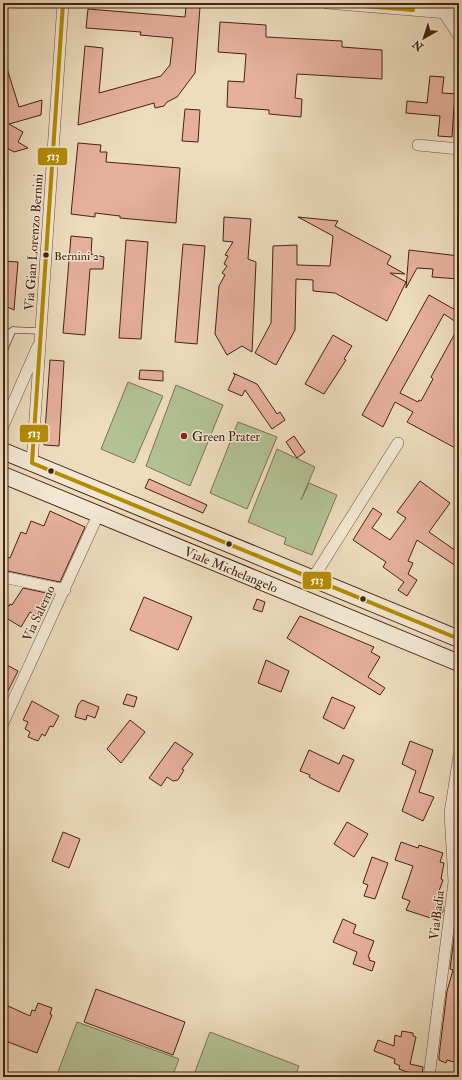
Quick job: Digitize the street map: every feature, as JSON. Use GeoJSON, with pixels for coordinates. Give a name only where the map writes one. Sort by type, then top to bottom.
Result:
{"type":"FeatureCollection","features":[{"type":"Feature","properties":{"kind":"street","name":"Via Gian Lorenzo Bernini"},"geometry":{"type":"LineString","coordinates":[[32,463],[63,3]]}},
{"type":"Feature","properties":{"kind":"street"},"geometry":{"type":"LineString","coordinates":[[327,3],[413,7],[444,13],[459,14]]}},
{"type":"Feature","properties":{"kind":"street"},"geometry":{"type":"LineString","coordinates":[[444,13],[459,36]]}},
{"type":"Feature","properties":{"kind":"street"},"geometry":{"type":"LineString","coordinates":[[418,145],[459,149]]}},
{"type":"Feature","properties":{"kind":"street","name":"Via Gian Lorenzo Bernini"},"geometry":{"type":"LineString","coordinates":[[3,426],[41,335]]}},
{"type":"Feature","properties":{"kind":"street"},"geometry":{"type":"LineString","coordinates":[[313,578],[398,443]]}},
{"type":"Feature","properties":{"kind":"street","name":"Viale Michelangelo"},"geometry":{"type":"LineString","coordinates":[[3,451],[459,639]]}},
{"type":"Feature","properties":{"kind":"street","name":"Viale Michelangelo"},"geometry":{"type":"LineString","coordinates":[[3,475],[459,663]]}},
{"type":"Feature","properties":{"kind":"street","name":"Via Salerno"},"geometry":{"type":"LineString","coordinates":[[3,723],[98,515]]}},
{"type":"Feature","properties":{"kind":"street"},"geometry":{"type":"LineString","coordinates":[[196,555],[204,534]]}},
{"type":"Feature","properties":{"kind":"street"},"geometry":{"type":"LineString","coordinates":[[3,577],[64,590]]}},
{"type":"Feature","properties":{"kind":"street","name":"Via Badia"},"geometry":{"type":"LineString","coordinates":[[429,1077],[454,882],[450,813],[459,756]]}},
{"type":"Feature","properties":{"kind":"lane"},"geometry":{"type":"LineString","coordinates":[[3,353],[13,330]]}},
{"type":"Feature","properties":{"kind":"lane"},"geometry":{"type":"LineString","coordinates":[[3,336],[13,330],[41,335]]}},
{"type":"Feature","properties":{"kind":"green space"},"geometry":{"type":"Polygon","coordinates":[[[128,382],[163,396],[134,463],[101,449],[128,382]]]}},
{"type":"Feature","properties":{"kind":"green space","name":"Green Prater"},"geometry":{"type":"Polygon","coordinates":[[[176,385],[223,405],[190,486],[146,466],[176,385]]]}},
{"type":"Feature","properties":{"kind":"green space","name":"Green Prater"},"geometry":{"type":"Polygon","coordinates":[[[238,422],[277,437],[247,509],[210,493],[238,422]]]}},
{"type":"Feature","properties":{"kind":"green space","name":"Green Prater"},"geometry":{"type":"Polygon","coordinates":[[[277,449],[315,467],[301,500],[309,483],[337,495],[312,555],[284,544],[286,538],[248,522],[277,449]]]}},
{"type":"Feature","properties":{"kind":"green space"},"geometry":{"type":"Polygon","coordinates":[[[77,1022],[179,1059],[172,1077],[56,1077],[77,1022]]]}},
{"type":"Feature","properties":{"kind":"green space"},"geometry":{"type":"Polygon","coordinates":[[[210,1032],[299,1066],[295,1077],[193,1077],[210,1032]]]}},
{"type":"Feature","properties":{"kind":"building"},"geometry":{"type":"Polygon","coordinates":[[[186,7],[200,7],[195,73],[177,97],[167,102],[164,106],[155,108],[154,103],[78,125],[85,46],[103,48],[99,93],[161,76],[170,65],[173,38],[140,35],[141,32],[86,28],[88,9],[185,17],[186,7]]]}},
{"type":"Feature","properties":{"kind":"building"},"geometry":{"type":"Polygon","coordinates":[[[220,22],[266,25],[266,37],[342,41],[342,47],[382,50],[382,79],[297,74],[295,98],[302,99],[301,117],[269,114],[269,110],[227,107],[228,81],[244,82],[246,54],[218,52],[220,22]]]}},
{"type":"Feature","properties":{"kind":"building"},"geometry":{"type":"Polygon","coordinates":[[[5,62],[19,107],[42,100],[41,115],[9,124],[23,132],[18,142],[28,148],[14,152],[3,146],[3,63],[5,62]]]}},
{"type":"Feature","properties":{"kind":"building"},"geometry":{"type":"Polygon","coordinates":[[[430,76],[444,77],[442,93],[459,94],[459,106],[454,106],[452,137],[438,136],[440,116],[406,113],[407,101],[427,103],[430,76]]]}},
{"type":"Feature","properties":{"kind":"building"},"geometry":{"type":"Polygon","coordinates":[[[185,109],[200,110],[198,142],[182,141],[185,109]]]}},
{"type":"Feature","properties":{"kind":"building"},"geometry":{"type":"Polygon","coordinates":[[[78,143],[101,145],[100,152],[107,152],[106,162],[180,168],[176,223],[120,218],[120,216],[95,213],[95,217],[71,214],[78,143]]]}},
{"type":"Feature","properties":{"kind":"building"},"geometry":{"type":"Polygon","coordinates":[[[224,217],[251,219],[248,259],[256,262],[252,352],[242,346],[227,355],[215,334],[219,286],[225,275],[222,273],[227,266],[224,264],[228,256],[225,255],[233,242],[223,241],[224,217]]]}},
{"type":"Feature","properties":{"kind":"building"},"geometry":{"type":"Polygon","coordinates":[[[298,217],[338,221],[335,226],[391,256],[387,264],[405,274],[390,273],[406,282],[387,321],[335,293],[313,291],[313,280],[296,279],[295,330],[276,365],[255,353],[271,323],[273,246],[297,245],[297,265],[330,266],[333,236],[298,217]]]}},
{"type":"Feature","properties":{"kind":"building"},"geometry":{"type":"Polygon","coordinates":[[[71,236],[92,238],[91,254],[104,257],[103,269],[90,269],[85,335],[63,333],[71,236]]]}},
{"type":"Feature","properties":{"kind":"building"},"geometry":{"type":"Polygon","coordinates":[[[126,240],[148,242],[141,339],[119,338],[126,240]]]}},
{"type":"Feature","properties":{"kind":"building"},"geometry":{"type":"Polygon","coordinates":[[[183,244],[205,246],[197,344],[175,342],[183,244]]]}},
{"type":"Feature","properties":{"kind":"building"},"geometry":{"type":"Polygon","coordinates":[[[409,250],[459,256],[459,279],[432,277],[433,269],[417,268],[406,288],[409,250]]]}},
{"type":"Feature","properties":{"kind":"building"},"geometry":{"type":"Polygon","coordinates":[[[3,261],[18,262],[14,310],[3,305],[3,261]]]}},
{"type":"Feature","properties":{"kind":"building"},"geometry":{"type":"Polygon","coordinates":[[[429,295],[459,312],[459,324],[444,314],[400,393],[418,402],[419,400],[421,401],[433,379],[431,377],[459,326],[459,450],[407,422],[413,412],[395,402],[383,427],[362,415],[429,295]]]}},
{"type":"Feature","properties":{"kind":"building"},"geometry":{"type":"Polygon","coordinates":[[[333,335],[352,346],[344,359],[346,360],[324,394],[305,384],[333,335]]]}},
{"type":"Feature","properties":{"kind":"building"},"geometry":{"type":"Polygon","coordinates":[[[50,360],[64,361],[59,446],[44,445],[50,360]]]}},
{"type":"Feature","properties":{"kind":"building"},"geometry":{"type":"Polygon","coordinates":[[[140,370],[163,371],[163,381],[139,379],[140,370]]]}},
{"type":"Feature","properties":{"kind":"building"},"geometry":{"type":"Polygon","coordinates":[[[233,373],[257,384],[277,414],[280,412],[285,420],[272,429],[245,390],[242,396],[228,390],[235,375],[233,373]]]}},
{"type":"Feature","properties":{"kind":"building"},"geometry":{"type":"Polygon","coordinates":[[[294,436],[305,452],[297,458],[286,442],[294,436]]]}},
{"type":"Feature","properties":{"kind":"building"},"geometry":{"type":"Polygon","coordinates":[[[149,479],[207,505],[203,513],[145,488],[149,479]]]}},
{"type":"Feature","properties":{"kind":"building"},"geometry":{"type":"Polygon","coordinates":[[[420,481],[450,503],[429,532],[459,553],[459,568],[417,540],[408,561],[413,563],[408,574],[417,580],[407,596],[398,590],[404,582],[383,567],[386,562],[353,540],[373,508],[382,514],[372,528],[390,540],[406,518],[397,512],[420,481]]]}},
{"type":"Feature","properties":{"kind":"building"},"geometry":{"type":"Polygon","coordinates":[[[50,511],[85,527],[60,582],[3,570],[3,556],[10,558],[21,532],[26,534],[31,521],[44,526],[50,511]]]}},
{"type":"Feature","properties":{"kind":"building"},"geometry":{"type":"Polygon","coordinates":[[[23,588],[51,594],[40,611],[38,610],[35,615],[30,612],[21,627],[3,616],[3,602],[9,606],[10,604],[12,605],[23,588]]]}},
{"type":"Feature","properties":{"kind":"building"},"geometry":{"type":"Polygon","coordinates":[[[144,597],[192,617],[178,650],[130,630],[144,597]]]}},
{"type":"Feature","properties":{"kind":"building"},"geometry":{"type":"Polygon","coordinates":[[[257,599],[265,602],[262,612],[253,609],[257,599]]]}},
{"type":"Feature","properties":{"kind":"building"},"geometry":{"type":"Polygon","coordinates":[[[300,616],[374,647],[371,652],[380,657],[368,677],[385,688],[380,695],[287,638],[300,616]]]}},
{"type":"Feature","properties":{"kind":"building"},"geometry":{"type":"Polygon","coordinates":[[[266,660],[289,671],[281,692],[258,683],[266,660]]]}},
{"type":"Feature","properties":{"kind":"building"},"geometry":{"type":"Polygon","coordinates":[[[3,663],[18,671],[3,701],[3,663]]]}},
{"type":"Feature","properties":{"kind":"building"},"geometry":{"type":"Polygon","coordinates":[[[127,694],[137,697],[134,707],[123,704],[127,694]]]}},
{"type":"Feature","properties":{"kind":"building"},"geometry":{"type":"Polygon","coordinates":[[[332,697],[355,707],[344,729],[323,718],[332,697]]]}},
{"type":"Feature","properties":{"kind":"building"},"geometry":{"type":"Polygon","coordinates":[[[82,700],[99,707],[95,718],[87,715],[86,720],[75,717],[78,705],[82,700]]]}},
{"type":"Feature","properties":{"kind":"building"},"geometry":{"type":"Polygon","coordinates":[[[32,701],[59,716],[53,727],[50,726],[45,736],[42,734],[38,741],[28,737],[30,732],[25,729],[28,722],[23,720],[32,701]]]}},
{"type":"Feature","properties":{"kind":"building"},"geometry":{"type":"Polygon","coordinates":[[[130,720],[145,732],[121,763],[107,749],[130,720]]]}},
{"type":"Feature","properties":{"kind":"building"},"geometry":{"type":"Polygon","coordinates":[[[410,741],[433,750],[419,792],[434,797],[423,821],[402,811],[416,771],[402,764],[410,741]]]}},
{"type":"Feature","properties":{"kind":"building"},"geometry":{"type":"Polygon","coordinates":[[[175,742],[193,754],[182,769],[184,770],[178,780],[173,781],[167,777],[161,786],[149,778],[175,742]]]}},
{"type":"Feature","properties":{"kind":"building"},"geometry":{"type":"Polygon","coordinates":[[[309,750],[339,764],[343,755],[354,760],[339,792],[309,777],[310,775],[300,771],[309,750]]]}},
{"type":"Feature","properties":{"kind":"building"},"geometry":{"type":"Polygon","coordinates":[[[347,822],[368,834],[354,857],[334,844],[347,822]]]}},
{"type":"Feature","properties":{"kind":"building"},"geometry":{"type":"Polygon","coordinates":[[[63,832],[80,839],[69,868],[52,861],[63,832]]]}},
{"type":"Feature","properties":{"kind":"building"},"geometry":{"type":"Polygon","coordinates":[[[401,842],[418,848],[419,845],[443,853],[440,862],[444,863],[441,879],[443,880],[439,891],[442,892],[438,903],[443,905],[440,921],[406,910],[410,901],[402,898],[413,866],[395,860],[401,842]]]}},
{"type":"Feature","properties":{"kind":"building"},"geometry":{"type":"Polygon","coordinates":[[[372,857],[388,863],[375,899],[364,896],[368,885],[363,883],[372,857]]]}},
{"type":"Feature","properties":{"kind":"building"},"geometry":{"type":"Polygon","coordinates":[[[343,919],[356,925],[353,933],[374,941],[368,957],[370,958],[369,960],[375,962],[372,971],[353,964],[357,952],[333,942],[343,919]]]}},
{"type":"Feature","properties":{"kind":"building"},"geometry":{"type":"Polygon","coordinates":[[[455,930],[459,930],[459,1047],[454,1062],[447,1060],[446,1063],[439,1060],[439,1056],[447,991],[453,970],[450,969],[455,930]]]}},
{"type":"Feature","properties":{"kind":"building"},"geometry":{"type":"Polygon","coordinates":[[[96,989],[185,1022],[173,1055],[84,1022],[96,989]]]}},
{"type":"Feature","properties":{"kind":"building"},"geometry":{"type":"Polygon","coordinates":[[[38,1003],[52,1008],[50,1014],[52,1015],[37,1053],[3,1040],[3,1018],[8,1006],[30,1016],[32,1010],[35,1011],[38,1003]]]}},
{"type":"Feature","properties":{"kind":"building"},"geometry":{"type":"Polygon","coordinates":[[[402,1031],[413,1033],[413,1036],[416,1037],[410,1064],[423,1067],[422,1077],[412,1077],[413,1074],[399,1069],[400,1066],[394,1063],[395,1059],[374,1051],[378,1040],[394,1046],[395,1035],[401,1037],[402,1031]]]}},
{"type":"Feature","properties":{"kind":"transit line","name":"513"},"geometry":{"type":"LineString","coordinates":[[63,3],[32,463],[459,639]]}},
{"type":"Feature","properties":{"kind":"transit line","name":"513"},"geometry":{"type":"LineString","coordinates":[[327,3],[413,10],[413,3]]}},
{"type":"Feature","properties":{"kind":"place","name":"Bernini 2"},"geometry":{"type":"Point","coordinates":[46,255]}},
{"type":"Feature","properties":{"kind":"place","name":"Green Prater"},"geometry":{"type":"Point","coordinates":[184,436]}}]}
